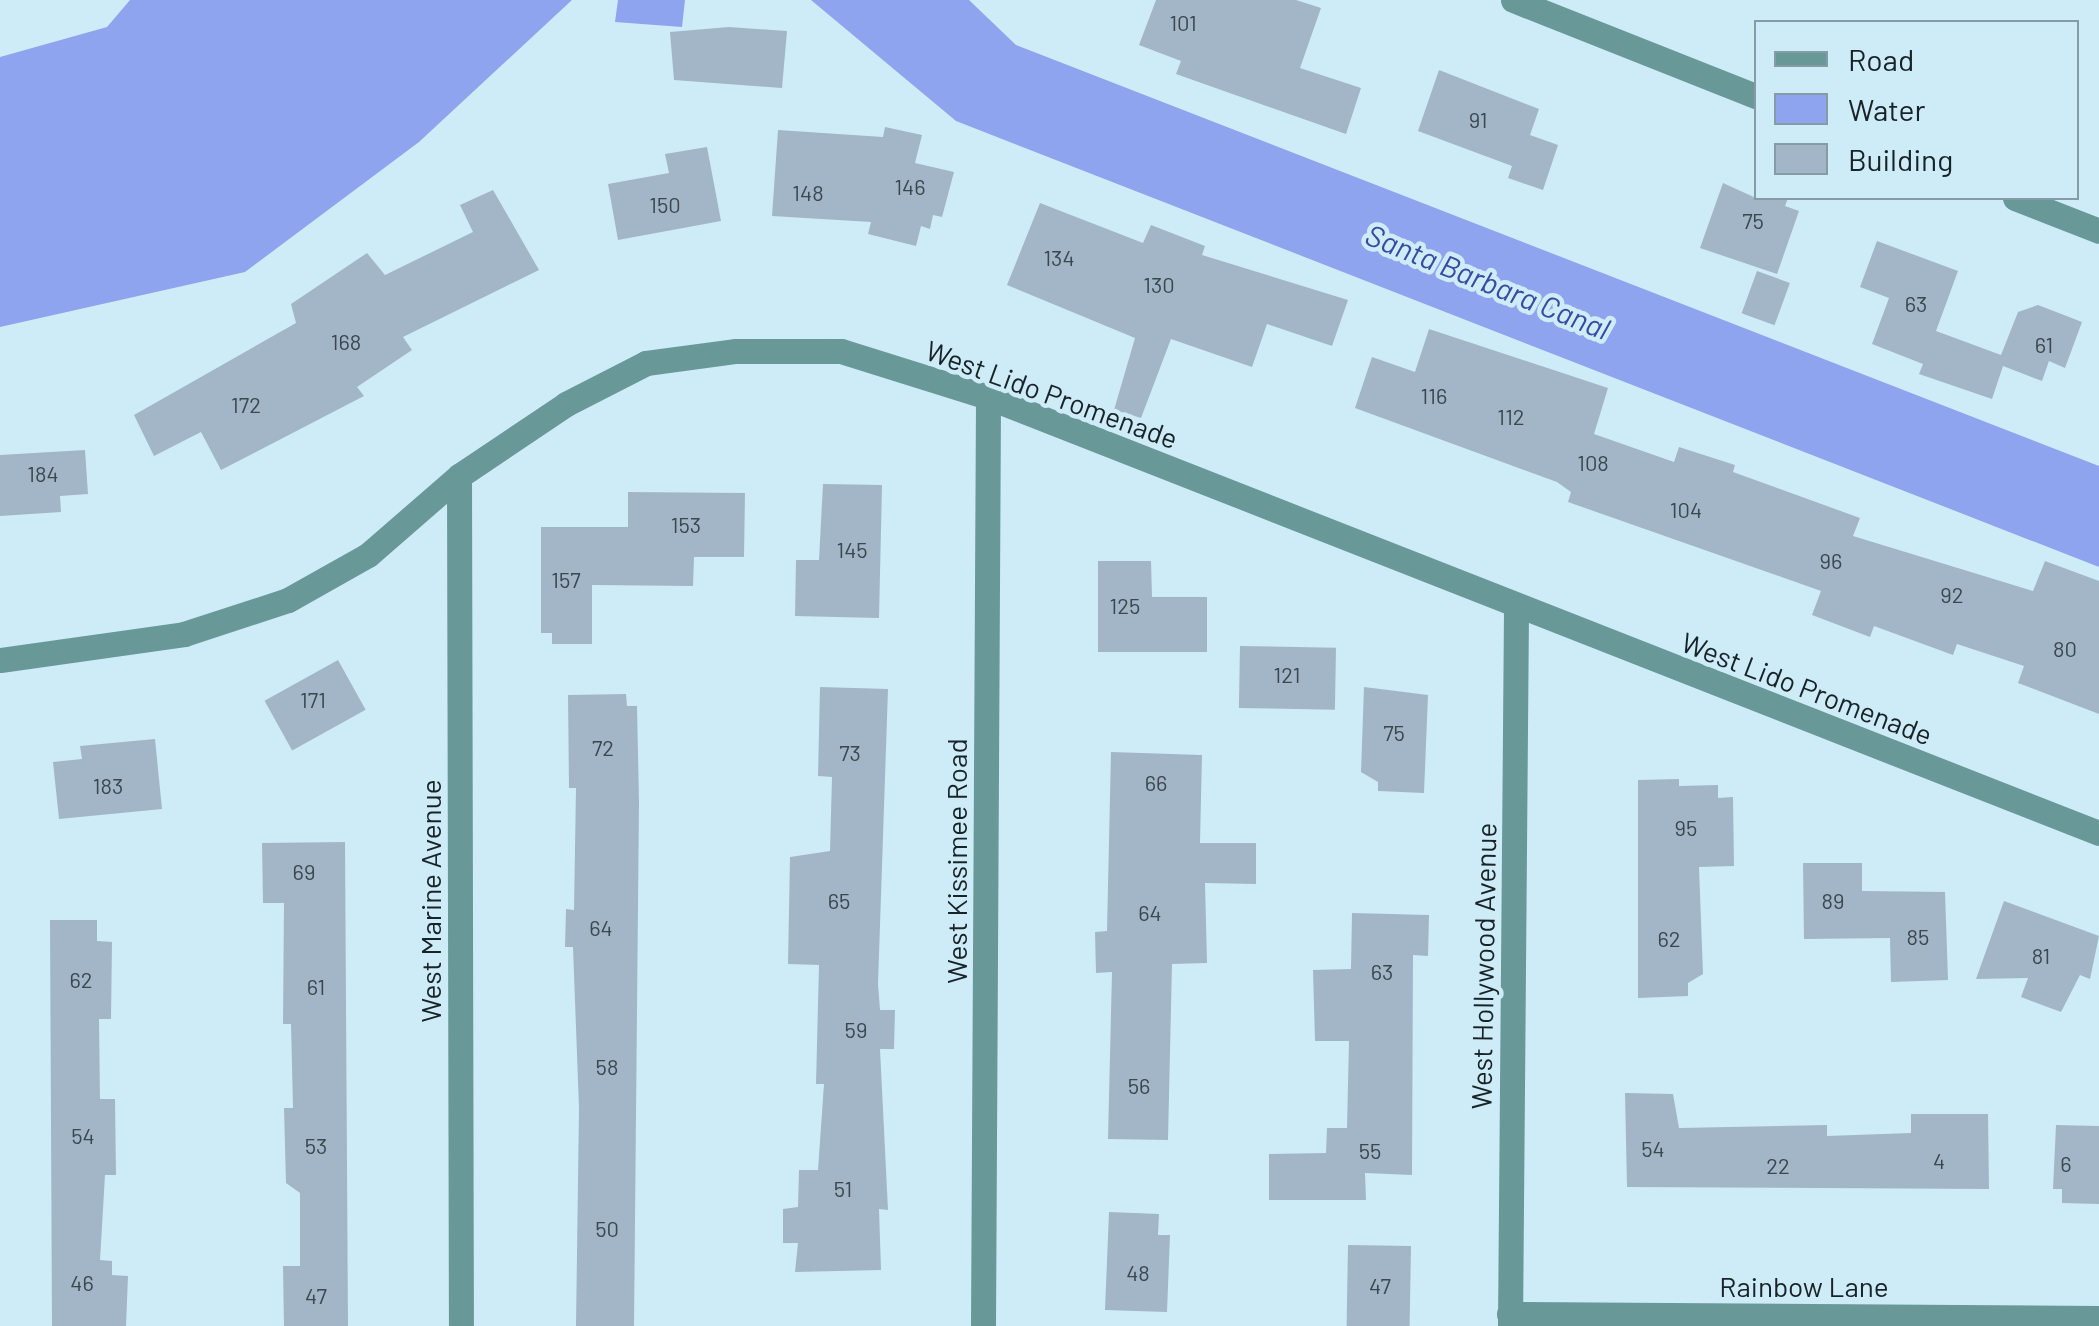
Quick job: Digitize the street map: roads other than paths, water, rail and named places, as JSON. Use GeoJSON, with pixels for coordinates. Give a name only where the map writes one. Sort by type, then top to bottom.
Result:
{"type":"FeatureCollection","features":[{"type":"Feature","properties":{"kind":"street"},"geometry":{"type":"LineString","coordinates":[[1513,0],[1754,95]]}},
{"type":"Feature","properties":{"kind":"street"},"geometry":{"type":"LineString","coordinates":[[2020,200],[2099,231]]}},
{"type":"Feature","properties":{"kind":"street","name":"West Lido Promenade"},"geometry":{"type":"LineString","coordinates":[[0,660],[184,634],[288,600],[368,554],[460,476],[646,362],[736,350],[841,351],[988,397],[2099,833]]}},
{"type":"Feature","properties":{"kind":"street","name":"West Kissimee Road"},"geometry":{"type":"LineString","coordinates":[[983,1326],[988,397]]}},
{"type":"Feature","properties":{"kind":"street","name":"West Marine Avenue"},"geometry":{"type":"LineString","coordinates":[[460,476],[461,1326]]}},
{"type":"Feature","properties":{"kind":"street","name":"West Hollywood Avenue"},"geometry":{"type":"LineString","coordinates":[[1510,1320],[1516,607]]}},
{"type":"Feature","properties":{"kind":"street","name":"Rainbow Lane"},"geometry":{"type":"LineString","coordinates":[[1510,1320],[2099,1318]]}},
{"type":"Feature","properties":{"kind":"water"},"geometry":{"type":"Polygon","coordinates":[[[130,0],[572,0],[419,142],[245,272],[0,327],[0,57],[107,27],[130,0]]]}},
{"type":"Feature","properties":{"kind":"water"},"geometry":{"type":"Polygon","coordinates":[[[618,0],[685,0],[682,27],[615,22],[618,0]]]}},
{"type":"Feature","properties":{"kind":"water","name":"Santa Barbara Canal"},"geometry":{"type":"Polygon","coordinates":[[[811,0],[969,0],[1016,45],[2099,466],[2099,567],[956,121],[811,0]]]}}]}
